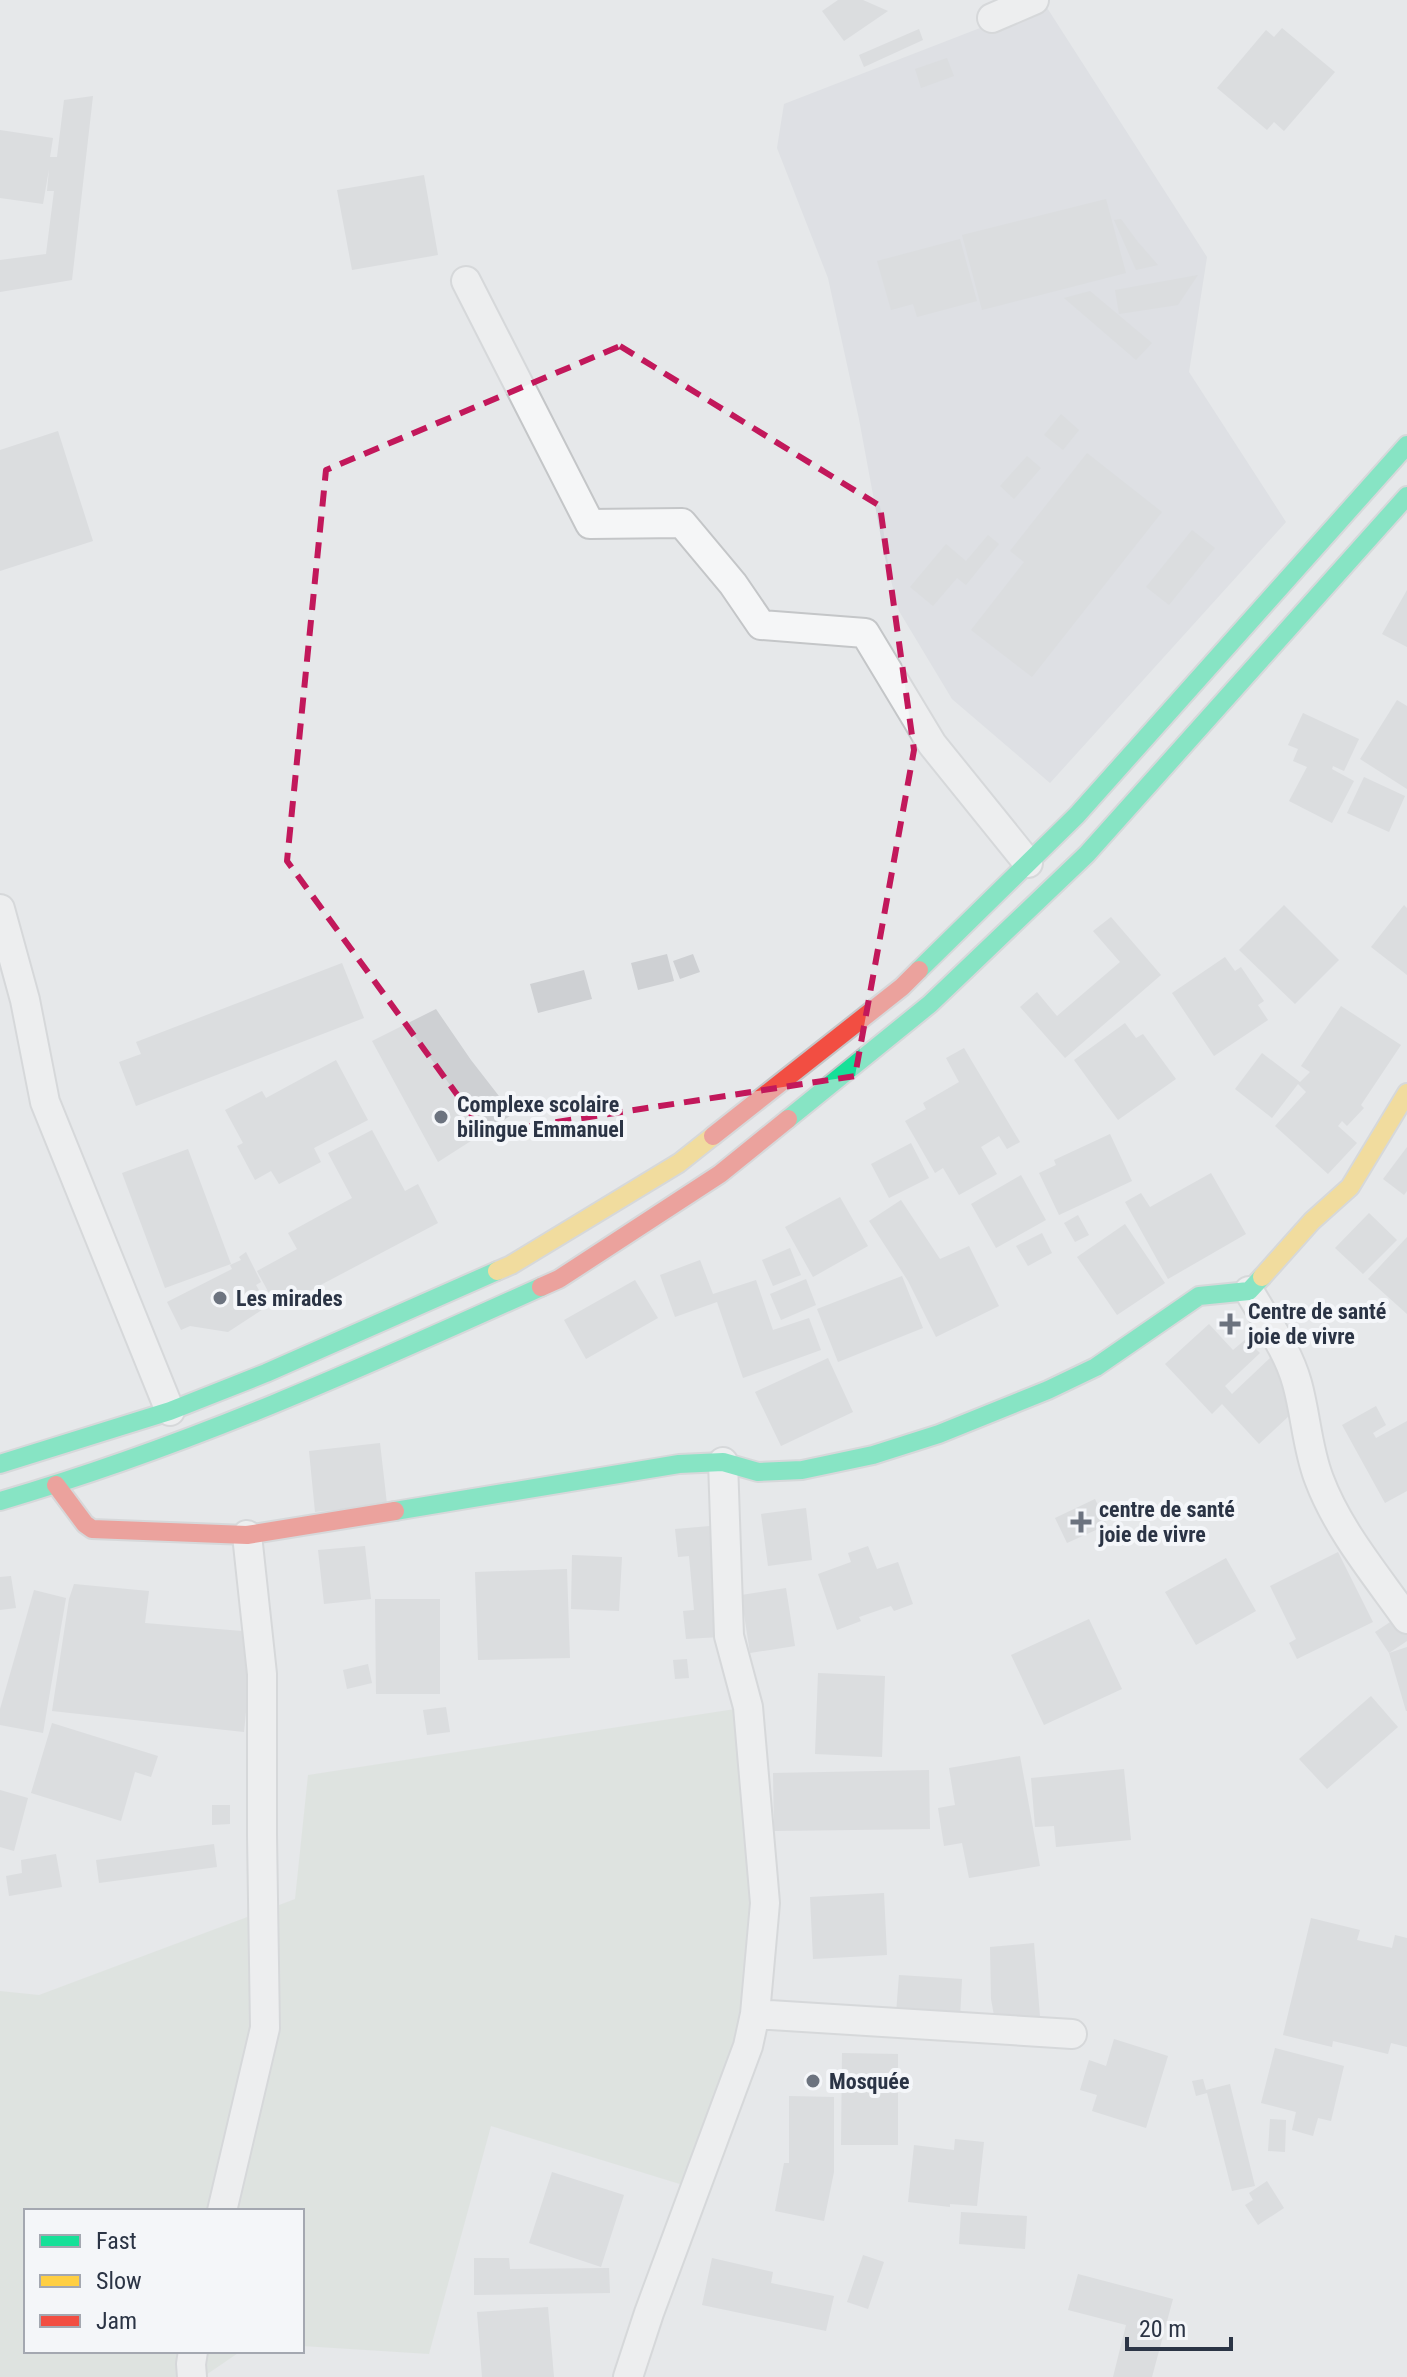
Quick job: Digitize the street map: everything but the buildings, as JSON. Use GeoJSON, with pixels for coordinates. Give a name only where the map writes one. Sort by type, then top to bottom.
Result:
{"type":"FeatureCollection","features":[{"type":"Feature","properties":{"kind":"main road"},"geometry":{"type":"LineString","coordinates":[[0,1464],[170,1411],[266,1373],[511,1265],[679,1163],[902,987],[1077,815],[1407,445]]}},
{"type":"Feature","properties":{"kind":"main road"},"geometry":{"type":"LineString","coordinates":[[0,1501],[192,1438],[344,1376],[559,1279],[720,1174],[930,1004],[1087,854],[1407,496]]}},
{"type":"Feature","properties":{"kind":"main road"},"geometry":{"type":"LineString","coordinates":[[56,1485],[92,1529],[247,1535],[679,1464],[723,1462],[758,1472],[802,1470],[873,1455],[939,1434],[1096,1367],[1199,1296],[1249,1291],[1312,1221],[1350,1187],[1407,1093]]}},
{"type":"Feature","properties":{"kind":"street"},"geometry":{"type":"LineString","coordinates":[[992,18],[1034,0]]}},
{"type":"Feature","properties":{"kind":"street"},"geometry":{"type":"LineString","coordinates":[[466,281],[590,524],[682,523],[733,584],[761,625],[865,633],[932,744],[1028,863]]}},
{"type":"Feature","properties":{"kind":"street"},"geometry":{"type":"LineString","coordinates":[[0,909],[25,1000],[45,1102],[170,1411]]}},
{"type":"Feature","properties":{"kind":"street"},"geometry":{"type":"LineString","coordinates":[[1249,1291],[1293,1371],[1319,1481],[1347,1533],[1407,1619]]}},
{"type":"Feature","properties":{"kind":"street"},"geometry":{"type":"LineString","coordinates":[[628,2377],[748,2046],[755,2014],[765,1903],[748,1707],[729,1636],[723,1462]]}},
{"type":"Feature","properties":{"kind":"street"},"geometry":{"type":"LineString","coordinates":[[222,2209],[265,2028],[262,1674],[247,1535]]}},
{"type":"Feature","properties":{"kind":"street"},"geometry":{"type":"LineString","coordinates":[[755,2014],[1072,2034]]}},
{"type":"Feature","properties":{"kind":"street"},"geometry":{"type":"LineString","coordinates":[[192,2377],[193,2353]]}},
{"type":"Feature","properties":{"kind":"highlighted area"},"geometry":{"type":"Polygon","coordinates":[[[620,346],[880,506],[914,750],[855,1076],[485,1133],[287,861],[326,470],[620,346]]]}},
{"type":"Feature","properties":{"kind":"shaded area"},"geometry":{"type":"Polygon","coordinates":[[[1042,0],[1207,257],[1189,372],[1286,522],[1050,783],[952,699],[899,611],[884,554],[828,278],[777,148],[784,104],[993,23],[1042,0]]]}},
{"type":"Feature","properties":{"kind":"shaded area"},"geometry":{"type":"Polygon","coordinates":[[[748,1707],[756,2003],[696,2189],[491,2126],[429,2354],[304,2346],[304,2209],[24,2209],[24,2353],[238,2353],[203,2377],[0,2377],[0,1991],[39,1995],[295,1899],[308,1775],[748,1707]]]}},
{"type":"Feature","properties":{"kind":"traffic: fast"},"geometry":{"type":"LineString","coordinates":[[919,970],[1077,815],[1407,445]]}},
{"type":"Feature","properties":{"kind":"traffic: fast"},"geometry":{"type":"LineString","coordinates":[[788,1119],[930,1004],[1087,854],[1407,496]]}},
{"type":"Feature","properties":{"kind":"traffic: fast"},"geometry":{"type":"LineString","coordinates":[[0,1464],[170,1411],[266,1373],[497,1271]]}},
{"type":"Feature","properties":{"kind":"traffic: fast"},"geometry":{"type":"LineString","coordinates":[[395,1511],[679,1464],[723,1462],[758,1472],[802,1470],[873,1455],[939,1434],[1048,1390],[1096,1367],[1199,1296],[1249,1291],[1262,1277]]}},
{"type":"Feature","properties":{"kind":"traffic: fast"},"geometry":{"type":"LineString","coordinates":[[0,1501],[70,1480],[207,1431],[341,1376],[541,1287]]}},
{"type":"Feature","properties":{"kind":"traffic: slow"},"geometry":{"type":"LineString","coordinates":[[1262,1277],[1312,1221],[1350,1187],[1407,1093]]}},
{"type":"Feature","properties":{"kind":"traffic: slow"},"geometry":{"type":"LineString","coordinates":[[497,1271],[679,1163],[713,1136]]}},
{"type":"Feature","properties":{"kind":"traffic: jam"},"geometry":{"type":"LineString","coordinates":[[713,1136],[902,987],[919,970]]}},
{"type":"Feature","properties":{"kind":"traffic: jam"},"geometry":{"type":"LineString","coordinates":[[541,1287],[559,1279],[720,1174],[788,1119]]}},
{"type":"Feature","properties":{"kind":"traffic: jam"},"geometry":{"type":"LineString","coordinates":[[56,1485],[92,1529],[247,1535],[395,1511]]}},
{"type":"Feature","properties":{"kind":"place","name":"Complexe scolaire bilingue Emmanuel"},"geometry":{"type":"Point","coordinates":[441,1117]}},
{"type":"Feature","properties":{"kind":"place","name":"Les mirades"},"geometry":{"type":"Point","coordinates":[220,1298]}},
{"type":"Feature","properties":{"kind":"place","name":"Centre de santé joie de vivre"},"geometry":{"type":"Point","coordinates":[1230,1324]}},
{"type":"Feature","properties":{"kind":"place","name":"centre de santé joie de vivre"},"geometry":{"type":"Point","coordinates":[1081,1522]}},
{"type":"Feature","properties":{"kind":"place","name":"Mosquée"},"geometry":{"type":"Point","coordinates":[813,2081]}}]}
